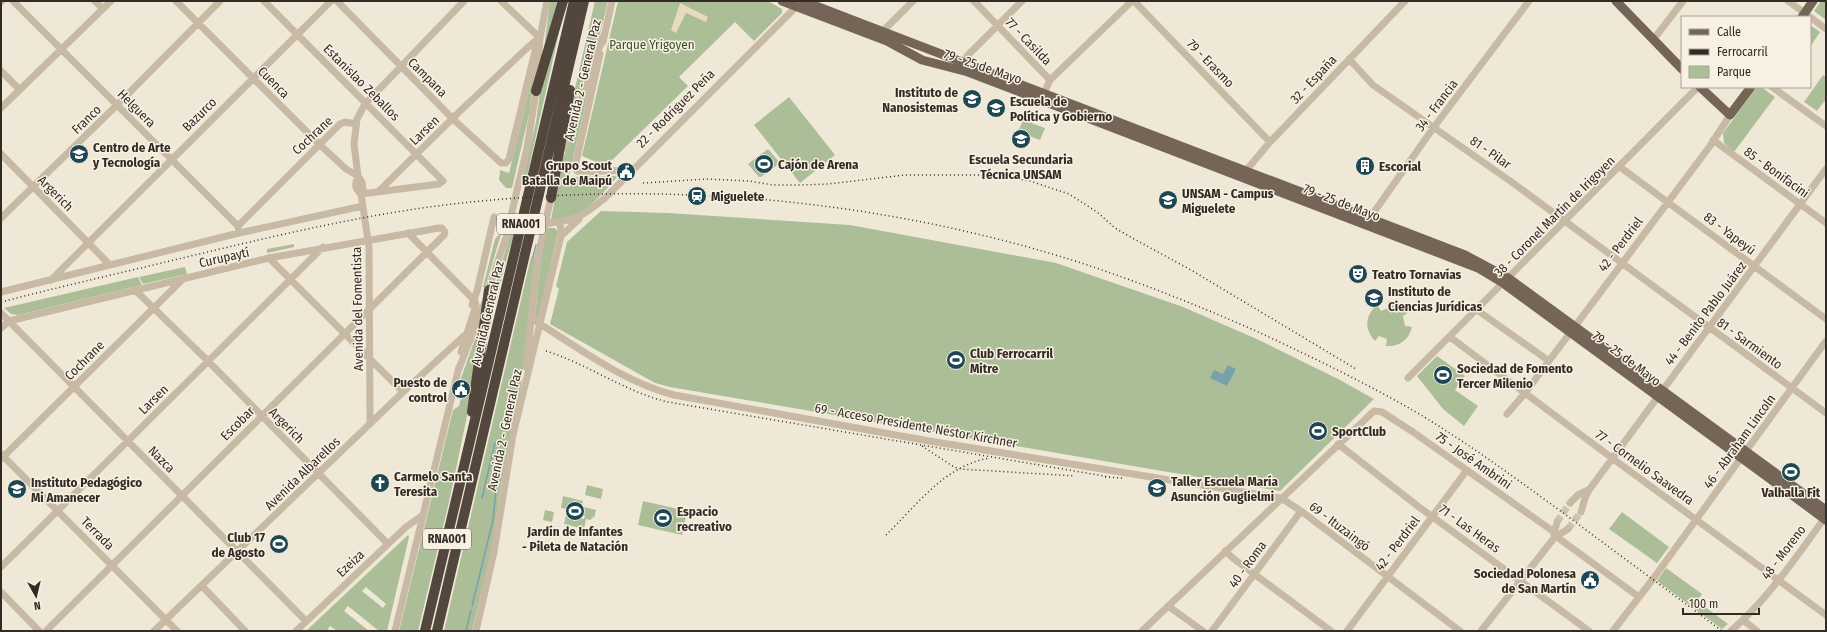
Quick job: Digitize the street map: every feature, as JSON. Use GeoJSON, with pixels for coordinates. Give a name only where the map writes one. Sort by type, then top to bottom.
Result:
{"type":"FeatureCollection","features":[{"type":"Feature","properties":{"kind":"highway"},"geometry":{"type":"LineString","coordinates":[[536,92],[563,1]]}},
{"type":"Feature","properties":{"kind":"highway","name":"Avenida General Paz"},"geometry":{"type":"LineString","coordinates":[[426,631],[574,1]]}},
{"type":"Feature","properties":{"kind":"highway","name":"Avenida General Paz"},"geometry":{"type":"LineString","coordinates":[[437,631],[584,1]]}},
{"type":"Feature","properties":{"kind":"highway"},"geometry":{"type":"LineString","coordinates":[[551,198],[558,151],[568,102],[577,34]]}},
{"type":"Feature","properties":{"kind":"highway"},"geometry":{"type":"LineString","coordinates":[[469,448],[472,404],[489,290]]}},
{"type":"Feature","properties":{"kind":"main road","name":"79 - 25 de Mayo"},"geometry":{"type":"LineString","coordinates":[[782,1],[800,3],[881,35],[922,60],[962,66],[1044,93],[1244,174]]}},
{"type":"Feature","properties":{"kind":"main road"},"geometry":{"type":"LineString","coordinates":[[1616,1],[1681,68]]}},
{"type":"Feature","properties":{"kind":"main road"},"geometry":{"type":"LineString","coordinates":[[1806,16],[1813,1]]}},
{"type":"Feature","properties":{"kind":"main road","name":"79 - 25 de Mayo"},"geometry":{"type":"LineString","coordinates":[[962,66],[1368,221],[1506,280],[1826,516]]}},
{"type":"Feature","properties":{"kind":"main road"},"geometry":{"type":"LineString","coordinates":[[1700,88],[1730,115]]}},
{"type":"Feature","properties":{"kind":"main road","name":"42 - Perdriel"},"geometry":{"type":"LineString","coordinates":[[1730,115],[1750,88]]}},
{"type":"Feature","properties":{"kind":"street","name":"Helguera"},"geometry":{"type":"LineString","coordinates":[[13,1],[171,159],[239,230]]}},
{"type":"Feature","properties":{"kind":"street"},"geometry":{"type":"LineString","coordinates":[[94,1],[103,9]]}},
{"type":"Feature","properties":{"kind":"street"},"geometry":{"type":"LineString","coordinates":[[1,108],[111,1]]}},
{"type":"Feature","properties":{"kind":"street","name":"Cuenca"},"geometry":{"type":"LineString","coordinates":[[176,1],[254,77],[319,144],[346,169],[358,176]]}},
{"type":"Feature","properties":{"kind":"street","name":"Franco"},"geometry":{"type":"LineString","coordinates":[[1,218],[117,105],[220,1]]}},
{"type":"Feature","properties":{"kind":"street","name":"Estanislao Zeballos"},"geometry":{"type":"LineString","coordinates":[[264,1],[365,104],[442,179],[442,182],[439,184],[379,191]]}},
{"type":"Feature","properties":{"kind":"street","name":"Bazurco"},"geometry":{"type":"LineString","coordinates":[[51,280],[331,1]]}},
{"type":"Feature","properties":{"kind":"street","name":"Campana"},"geometry":{"type":"LineString","coordinates":[[338,1],[453,119],[499,162],[506,163]]}},
{"type":"Feature","properties":{"kind":"street"},"geometry":{"type":"LineString","coordinates":[[365,104],[464,1]]}},
{"type":"Feature","properties":{"kind":"street"},"geometry":{"type":"LineString","coordinates":[[501,1],[540,38]]}},
{"type":"Feature","properties":{"kind":"street","name":"Avenida General Paz"},"geometry":{"type":"LineString","coordinates":[[458,371],[500,258],[511,216],[527,148],[536,92],[540,38],[547,1]]}},
{"type":"Feature","properties":{"kind":"street","name":"Avenida 2 - General Paz"},"geometry":{"type":"LineString","coordinates":[[612,1],[575,164],[576,170],[579,172],[630,170]]}},
{"type":"Feature","properties":{"kind":"street"},"geometry":{"type":"LineString","coordinates":[[881,35],[913,1]]}},
{"type":"Feature","properties":{"kind":"street","name":"77 - Casilda"},"geometry":{"type":"LineString","coordinates":[[974,1],[1050,80]]}},
{"type":"Feature","properties":{"kind":"street"},"geometry":{"type":"LineString","coordinates":[[962,66],[967,56],[1022,1]]}},
{"type":"Feature","properties":{"kind":"street"},"geometry":{"type":"LineString","coordinates":[[1044,93],[1050,80],[1133,1]]}},
{"type":"Feature","properties":{"kind":"street","name":"79 - Erasmo"},"geometry":{"type":"LineString","coordinates":[[1133,1],[1270,142]]}},
{"type":"Feature","properties":{"kind":"street","name":"32 - España"},"geometry":{"type":"LineString","coordinates":[[1244,174],[1270,142],[1405,1]]}},
{"type":"Feature","properties":{"kind":"street","name":"34 - Francia"},"geometry":{"type":"LineString","coordinates":[[1368,221],[1434,127],[1529,1]]}},
{"type":"Feature","properties":{"kind":"street"},"geometry":{"type":"LineString","coordinates":[[1653,40],[1682,1]]}},
{"type":"Feature","properties":{"kind":"street"},"geometry":{"type":"LineString","coordinates":[[1788,1],[1806,16]]}},
{"type":"Feature","properties":{"kind":"street","name":"22 - Rodríguez Peña"},"geometry":{"type":"LineString","coordinates":[[491,235],[496,228],[504,226],[560,222],[586,214],[604,198],[630,170],[800,3]]}},
{"type":"Feature","properties":{"kind":"street"},"geometry":{"type":"LineString","coordinates":[[1811,19],[1826,29]]}},
{"type":"Feature","properties":{"kind":"street"},"geometry":{"type":"LineString","coordinates":[[525,383],[538,256],[551,198],[565,145],[603,37]]}},
{"type":"Feature","properties":{"kind":"street","name":"Avenida General Paz"},"geometry":{"type":"LineString","coordinates":[[506,163],[509,159],[536,47],[540,38]]}},
{"type":"Feature","properties":{"kind":"street","name":"Larsen"},"geometry":{"type":"LineString","coordinates":[[379,191],[526,49],[540,38]]}},
{"type":"Feature","properties":{"kind":"street","name":"81 - Pilar"},"geometry":{"type":"LineString","coordinates":[[1349,59],[1373,85],[1434,127],[1622,263]]}},
{"type":"Feature","properties":{"kind":"street"},"geometry":{"type":"LineString","coordinates":[[1,72],[19,89]]}},
{"type":"Feature","properties":{"kind":"street","name":"38 - Coronel Martín de Irigoyen"},"geometry":{"type":"LineString","coordinates":[[1408,378],[1698,88]]}},
{"type":"Feature","properties":{"kind":"street"},"geometry":{"type":"LineString","coordinates":[[1773,88],[1826,126]]}},
{"type":"Feature","properties":{"kind":"street","name":"Avenida del Fomentista"},"geometry":{"type":"LineString","coordinates":[[365,104],[356,124],[354,151],[358,176],[355,183],[356,190],[361,194],[368,239],[370,424]]}},
{"type":"Feature","properties":{"kind":"street","name":"42 - Perdriel"},"geometry":{"type":"LineString","coordinates":[[1507,414],[1573,330],[1714,140],[1730,115]]}},
{"type":"Feature","properties":{"kind":"street","name":"Cochrane"},"geometry":{"type":"LineString","coordinates":[[239,230],[319,144],[340,124],[345,122],[356,124]]}},
{"type":"Feature","properties":{"kind":"street","name":"85 - Bonifacini"},"geometry":{"type":"LineString","coordinates":[[1714,140],[1826,223]]}},
{"type":"Feature","properties":{"kind":"street","name":"Argerich"},"geometry":{"type":"LineString","coordinates":[[1,154],[110,265]]}},
{"type":"Feature","properties":{"kind":"street","name":"83 - Yapeyú"},"geometry":{"type":"LineString","coordinates":[[1620,167],[1826,319]]}},
{"type":"Feature","properties":{"kind":"street","name":"44 - Benito Pablo Juárez"},"geometry":{"type":"LineString","coordinates":[[1581,512],[1584,498],[1589,490],[1659,393],[1826,169]]}},
{"type":"Feature","properties":{"kind":"street"},"geometry":{"type":"LineString","coordinates":[[361,194],[379,191]]}},
{"type":"Feature","properties":{"kind":"street","name":"Curupaytí"},"geometry":{"type":"LineString","coordinates":[[1,292],[110,265],[239,230],[362,206]]}},
{"type":"Feature","properties":{"kind":"street"},"geometry":{"type":"LineString","coordinates":[[561,236],[586,214]]}},
{"type":"Feature","properties":{"kind":"street","name":"Avenida General Paz"},"geometry":{"type":"LineString","coordinates":[[395,631],[473,304],[491,235],[494,217]]}},
{"type":"Feature","properties":{"kind":"street","name":"Avenida 2 - General Paz"},"geometry":{"type":"LineString","coordinates":[[476,631],[494,552],[508,462],[525,383],[561,236],[560,222]]}},
{"type":"Feature","properties":{"kind":"street","name":"Curupaytí"},"geometry":{"type":"LineString","coordinates":[[9,321],[269,258],[368,239],[439,228],[442,228],[445,232]]}},
{"type":"Feature","properties":{"kind":"street","name":"Escobar"},"geometry":{"type":"LineString","coordinates":[[46,631],[444,235],[445,232]]}},
{"type":"Feature","properties":{"kind":"street"},"geometry":{"type":"LineString","coordinates":[[408,233],[475,301]]}},
{"type":"Feature","properties":{"kind":"street","name":"Larsen"},"geometry":{"type":"LineString","coordinates":[[1,567],[323,247]]}},
{"type":"Feature","properties":{"kind":"street"},"geometry":{"type":"LineString","coordinates":[[269,258],[403,392]]}},
{"type":"Feature","properties":{"kind":"street","name":"81 - Sarmiento"},"geometry":{"type":"LineString","coordinates":[[1622,263],[1826,413]]}},
{"type":"Feature","properties":{"kind":"street","name":"Cochrane"},"geometry":{"type":"LineString","coordinates":[[2,456],[184,278]]}},
{"type":"Feature","properties":{"kind":"street","name":"Argerich"},"geometry":{"type":"LineString","coordinates":[[135,290],[208,361],[388,544]]}},
{"type":"Feature","properties":{"kind":"street"},"geometry":{"type":"LineString","coordinates":[[1477,310],[1549,361]]}},
{"type":"Feature","properties":{"kind":"street","name":"Nazca"},"geometry":{"type":"LineString","coordinates":[[1,313],[127,442],[306,621]]}},
{"type":"Feature","properties":{"kind":"street","name":"69 - Acceso Presidente Néstor Kirchner"},"geometry":{"type":"LineString","coordinates":[[531,314],[540,324],[560,337],[636,381],[674,395],[929,441],[1281,498]]}},
{"type":"Feature","properties":{"kind":"street"},"geometry":{"type":"LineString","coordinates":[[1,328],[9,321]]}},
{"type":"Feature","properties":{"kind":"street","name":"69 - Acceso Presidente Néstor Kirchner"},"geometry":{"type":"LineString","coordinates":[[537,336],[546,332],[560,337]]}},
{"type":"Feature","properties":{"kind":"street","name":"Avenida Albarellos"},"geometry":{"type":"LineString","coordinates":[[154,631],[403,392],[467,333]]}},
{"type":"Feature","properties":{"kind":"street","name":"77 - Cornelio Saavedra"},"geometry":{"type":"LineString","coordinates":[[1450,337],[1826,615]]}},
{"type":"Feature","properties":{"kind":"street","name":"46 - Abraham Lincoln"},"geometry":{"type":"LineString","coordinates":[[1613,631],[1826,341]]}},
{"type":"Feature","properties":{"kind":"street","name":"75 - José Ambrini"},"geometry":{"type":"LineString","coordinates":[[1338,444],[1372,413],[1378,411],[1413,432],[1467,470],[1639,597]]}},
{"type":"Feature","properties":{"kind":"street"},"geometry":{"type":"LineString","coordinates":[[1147,629],[1168,606],[1338,444]]}},
{"type":"Feature","properties":{"kind":"street","name":"71 - Las Heras"},"geometry":{"type":"LineString","coordinates":[[1338,444],[1589,631]]}},
{"type":"Feature","properties":{"kind":"street","name":"Terrada"},"geometry":{"type":"LineString","coordinates":[[2,456],[177,631]]}},
{"type":"Feature","properties":{"kind":"street","name":"42 - Perdriel"},"geometry":{"type":"LineString","coordinates":[[1347,631],[1467,470]]}},
{"type":"Feature","properties":{"kind":"street","name":"44 - Benito Pablo Juárez"},"geometry":{"type":"LineString","coordinates":[[1570,503],[1589,490]]}},
{"type":"Feature","properties":{"kind":"street","name":"69 - Ituzaingó"},"geometry":{"type":"LineString","coordinates":[[1281,498],[1460,631]]}},
{"type":"Feature","properties":{"kind":"street","name":"40 - Roma"},"geometry":{"type":"LineString","coordinates":[[1212,631],[1300,511]]}},
{"type":"Feature","properties":{"kind":"street","name":"Ezeiza"},"geometry":{"type":"LineString","coordinates":[[296,631],[406,527],[423,515]]}},
{"type":"Feature","properties":{"kind":"street","name":"48 - Moreno"},"geometry":{"type":"LineString","coordinates":[[1730,631],[1743,620],[1778,580],[1826,516]]}},
{"type":"Feature","properties":{"kind":"street"},"geometry":{"type":"LineString","coordinates":[[1555,536],[1557,522]]}},
{"type":"Feature","properties":{"kind":"street"},"geometry":{"type":"LineString","coordinates":[[1481,631],[1522,581],[1555,536],[1568,529]]}},
{"type":"Feature","properties":{"kind":"street"},"geometry":{"type":"LineString","coordinates":[[1225,551],[1332,631]]}},
{"type":"Feature","properties":{"kind":"street"},"geometry":{"type":"LineString","coordinates":[[202,586],[245,631]]}},
{"type":"Feature","properties":{"kind":"street"},"geometry":{"type":"LineString","coordinates":[[1,592],[38,631]]}},
{"type":"Feature","properties":{"kind":"street"},"geometry":{"type":"LineString","coordinates":[[1168,606],[1203,631]]}},
{"type":"Feature","properties":{"kind":"street"},"geometry":{"type":"LineString","coordinates":[[1743,620],[1757,631]]}},
{"type":"Feature","properties":{"kind":"green space"},"geometry":{"type":"Polygon","coordinates":[[[550,1],[559,1],[543,57],[550,1]]]}},
{"type":"Feature","properties":{"kind":"green space"},"geometry":{"type":"Polygon","coordinates":[[[566,1],[525,185],[521,186],[536,122],[541,84],[566,1]]]}},
{"type":"Feature","properties":{"kind":"green space"},"geometry":{"type":"Polygon","coordinates":[[[595,1],[608,1],[600,34],[565,132],[595,1]]]}},
{"type":"Feature","properties":{"kind":"green space","name":"Parque Yrigoyen"},"geometry":{"type":"Polygon","coordinates":[[[618,1],[768,1],[782,9],[782,13],[754,41],[735,22],[679,77],[688,86],[606,166],[582,156],[618,1]]]}},
{"type":"Feature","properties":{"kind":"green space"},"geometry":{"type":"Polygon","coordinates":[[[1821,1],[1826,1],[1826,20],[1814,11],[1821,1]]]}},
{"type":"Feature","properties":{"kind":"green space"},"geometry":{"type":"Polygon","coordinates":[[[1811,26],[1820,32],[1811,46],[1811,26]]]}},
{"type":"Feature","properties":{"kind":"green space"},"geometry":{"type":"Polygon","coordinates":[[[536,62],[529,114],[512,188],[506,188],[499,180],[500,170],[509,173],[536,62]]]}},
{"type":"Feature","properties":{"kind":"green space"},"geometry":{"type":"Polygon","coordinates":[[[1823,75],[1826,77],[1826,99],[1817,111],[1804,102],[1823,75]]]}},
{"type":"Feature","properties":{"kind":"green space"},"geometry":{"type":"Polygon","coordinates":[[[591,79],[569,177],[617,177],[598,198],[581,212],[569,217],[551,220],[562,162],[591,79]]]}},
{"type":"Feature","properties":{"kind":"green space"},"geometry":{"type":"Polygon","coordinates":[[[1756,88],[1762,88],[1775,97],[1734,152],[1724,143],[1723,133],[1756,88]]]}},
{"type":"Feature","properties":{"kind":"green space"},"geometry":{"type":"Polygon","coordinates":[[[789,97],[835,155],[800,183],[754,125],[789,97]]]}},
{"type":"Feature","properties":{"kind":"green space"},"geometry":{"type":"Polygon","coordinates":[[[1023,120],[1045,128],[1040,140],[1018,132],[1023,120]]]}},
{"type":"Feature","properties":{"kind":"green space","name":"Cajón de Arena"},"geometry":{"type":"Polygon","coordinates":[[[768,149],[780,163],[759,177],[748,164],[768,149]]]}},
{"type":"Feature","properties":{"kind":"green space","name":"Club Ferrocarril Mitre"},"geometry":{"type":"Polygon","coordinates":[[[601,211],[668,213],[850,225],[1056,263],[1183,307],[1259,340],[1338,379],[1374,399],[1280,491],[670,387],[655,383],[550,324],[559,289],[556,286],[567,242],[601,211]]]}},
{"type":"Feature","properties":{"kind":"green space"},"geometry":{"type":"Polygon","coordinates":[[[547,228],[555,228],[558,232],[538,320],[535,316],[541,259],[547,228]]]}},
{"type":"Feature","properties":{"kind":"green space"},"geometry":{"type":"Polygon","coordinates":[[[502,231],[485,288],[483,287],[495,239],[502,231]]]}},
{"type":"Feature","properties":{"kind":"green space"},"geometry":{"type":"Polygon","coordinates":[[[511,231],[515,231],[507,257],[481,364],[493,294],[511,231]]]}},
{"type":"Feature","properties":{"kind":"green space"},"geometry":{"type":"Polygon","coordinates":[[[294,244],[294,247],[267,253],[267,249],[294,244]]]}},
{"type":"Feature","properties":{"kind":"green space"},"geometry":{"type":"Polygon","coordinates":[[[531,257],[535,257],[521,387],[501,485],[491,552],[472,631],[444,631],[531,257]]]}},
{"type":"Feature","properties":{"kind":"green space"},"geometry":{"type":"Polygon","coordinates":[[[185,267],[187,274],[143,284],[139,277],[185,267]]]}},
{"type":"Feature","properties":{"kind":"green space"},"geometry":{"type":"Polygon","coordinates":[[[138,277],[142,285],[18,315],[11,314],[4,308],[138,277]]]}},
{"type":"Feature","properties":{"kind":"green space"},"geometry":{"type":"Polygon","coordinates":[[[1388,301],[1400,304],[1409,312],[1403,316],[1405,326],[1412,327],[1411,332],[1403,342],[1391,346],[1386,346],[1387,339],[1379,336],[1375,341],[1371,337],[1367,323],[1373,309],[1377,305],[1381,311],[1388,308],[1388,301]]]}},
{"type":"Feature","properties":{"kind":"green space"},"geometry":{"type":"Polygon","coordinates":[[[482,319],[469,407],[449,502],[418,631],[399,631],[453,410],[459,406],[465,383],[460,381],[482,319]]]}},
{"type":"Feature","properties":{"kind":"green space"},"geometry":{"type":"Polygon","coordinates":[[[1437,356],[1465,376],[1455,390],[1478,406],[1464,426],[1443,409],[1417,376],[1437,356]]]}},
{"type":"Feature","properties":{"kind":"green space"},"geometry":{"type":"Polygon","coordinates":[[[587,485],[603,489],[601,499],[585,495],[587,485]]]}},
{"type":"Feature","properties":{"kind":"green space"},"geometry":{"type":"Polygon","coordinates":[[[563,496],[583,501],[581,507],[569,505],[568,509],[561,508],[563,496]]]}},
{"type":"Feature","properties":{"kind":"green space","name":"Espacio recreativo"},"geometry":{"type":"Polygon","coordinates":[[[643,501],[687,511],[682,535],[638,525],[643,501]]]}},
{"type":"Feature","properties":{"kind":"green space"},"geometry":{"type":"Polygon","coordinates":[[[584,507],[596,510],[594,518],[592,517],[591,520],[586,519],[584,529],[564,524],[566,515],[584,519],[585,516],[582,515],[584,507]]]}},
{"type":"Feature","properties":{"kind":"green space"},"geometry":{"type":"Polygon","coordinates":[[[545,510],[554,512],[552,522],[543,520],[545,510]]]}},
{"type":"Feature","properties":{"kind":"green space"},"geometry":{"type":"Polygon","coordinates":[[[1622,512],[1669,547],[1657,563],[1609,529],[1622,512]]]}},
{"type":"Feature","properties":{"kind":"green space"},"geometry":{"type":"Polygon","coordinates":[[[408,535],[409,537],[387,631],[379,631],[348,606],[344,611],[369,631],[337,631],[330,626],[327,631],[306,631],[408,535]],[[366,587],[362,591],[383,608],[386,604],[366,587]]]}},
{"type":"Feature","properties":{"kind":"green space"},"geometry":{"type":"Polygon","coordinates":[[[1666,568],[1702,594],[1697,601],[1728,624],[1722,629],[1657,581],[1666,568]]]}},
{"type":"Feature","properties":{"kind":"shaded area"},"geometry":{"type":"Polygon","coordinates":[[[680,3],[708,17],[706,22],[686,13],[676,33],[671,30],[680,3]]]}},
{"type":"Feature","properties":{"kind":"water"},"geometry":{"type":"Polygon","coordinates":[[[1228,365],[1236,369],[1227,386],[1210,378],[1214,370],[1223,374],[1228,365]]]}},
{"type":"Feature","properties":{"kind":"waterway"},"geometry":{"type":"LineString","coordinates":[[533,257],[536,245]]}},
{"type":"Feature","properties":{"kind":"waterway"},"geometry":{"type":"LineString","coordinates":[[482,498],[495,443]]}},
{"type":"Feature","properties":{"kind":"waterway"},"geometry":{"type":"LineString","coordinates":[[472,606],[493,520],[499,459],[492,457]]}},
{"type":"Feature","properties":{"kind":"waterway"},"geometry":{"type":"LineString","coordinates":[[466,631],[471,610]]}},
{"type":"Feature","properties":{"kind":"tunnel"},"geometry":{"type":"LineString","coordinates":[[1557,522],[1570,503]]}},
{"type":"Feature","properties":{"kind":"tunnel"},"geometry":{"type":"LineString","coordinates":[[1568,529],[1581,512]]}},
{"type":"Feature","properties":{"kind":"railway"},"geometry":{"type":"LineString","coordinates":[[643,183],[706,179],[749,181],[773,185],[803,185],[828,184],[905,175],[993,175],[1030,181],[1069,194],[1097,212],[1115,228],[1191,270],[1356,369]]}},
{"type":"Feature","properties":{"kind":"railway"},"geometry":{"type":"LineString","coordinates":[[1,302],[325,225],[421,208],[531,197],[610,194],[688,195],[767,200],[845,209],[923,222],[999,239],[1075,261],[1144,285],[1256,331],[1319,361],[1421,415],[1477,451],[1722,631]]}},
{"type":"Feature","properties":{"kind":"railway"},"geometry":{"type":"LineString","coordinates":[[546,351],[577,363],[637,392],[668,402],[1110,477]]}},
{"type":"Feature","properties":{"kind":"railway"},"geometry":{"type":"LineString","coordinates":[[922,446],[954,467],[961,469],[1075,476]]}},
{"type":"Feature","properties":{"kind":"railway"},"geometry":{"type":"LineString","coordinates":[[886,535],[921,499],[945,478],[974,462],[990,458]]}},
{"type":"Feature","properties":{"kind":"railway"},"geometry":{"type":"LineString","coordinates":[[1105,477],[1123,478]]}},
{"type":"Feature","properties":{"kind":"place","name":"Instituto de Nanosistemas"},"geometry":{"type":"Point","coordinates":[972,99]}},
{"type":"Feature","properties":{"kind":"place","name":"Escuela de Política y Gobierno"},"geometry":{"type":"Point","coordinates":[996,108]}},
{"type":"Feature","properties":{"kind":"place","name":"Escuela Secundaria Técnica UNSAM"},"geometry":{"type":"Point","coordinates":[1021,139]}},
{"type":"Feature","properties":{"kind":"place","name":"Centro de Arte y Tecnología"},"geometry":{"type":"Point","coordinates":[79,154]}},
{"type":"Feature","properties":{"kind":"place","name":"Cajón de Arena"},"geometry":{"type":"Point","coordinates":[764,164]}},
{"type":"Feature","properties":{"kind":"place","name":"Escorial"},"geometry":{"type":"Point","coordinates":[1365,166]}},
{"type":"Feature","properties":{"kind":"place","name":"Grupo Scout Batalla de Maipú"},"geometry":{"type":"Point","coordinates":[626,172]}},
{"type":"Feature","properties":{"kind":"place","name":"Miguelete"},"geometry":{"type":"Point","coordinates":[697,196]}},
{"type":"Feature","properties":{"kind":"place","name":"UNSAM - Campus Miguelete"},"geometry":{"type":"Point","coordinates":[1168,200]}},
{"type":"Feature","properties":{"kind":"place","name":"Teatro Tornavías"},"geometry":{"type":"Point","coordinates":[1358,274]}},
{"type":"Feature","properties":{"kind":"place","name":"Instituto de Ciencias Jurídicas"},"geometry":{"type":"Point","coordinates":[1374,298]}},
{"type":"Feature","properties":{"kind":"place","name":"Club Ferrocarril Mitre"},"geometry":{"type":"Point","coordinates":[956,360]}},
{"type":"Feature","properties":{"kind":"place","name":"Sociedad de Fomento Tercer Milenio"},"geometry":{"type":"Point","coordinates":[1443,375]}},
{"type":"Feature","properties":{"kind":"place","name":"Puesto de control"},"geometry":{"type":"Point","coordinates":[461,389]}},
{"type":"Feature","properties":{"kind":"place","name":"SportClub"},"geometry":{"type":"Point","coordinates":[1318,431]}},
{"type":"Feature","properties":{"kind":"place","name":"Valhalla Fit"},"geometry":{"type":"Point","coordinates":[1791,472]}},
{"type":"Feature","properties":{"kind":"place","name":"Carmelo Santa Teresita"},"geometry":{"type":"Point","coordinates":[380,483]}},
{"type":"Feature","properties":{"kind":"place","name":"Taller Escuela María Asunción Guglielmi"},"geometry":{"type":"Point","coordinates":[1157,488]}},
{"type":"Feature","properties":{"kind":"place","name":"Instituto Pedagógico Mi Amanecer"},"geometry":{"type":"Point","coordinates":[17,489]}},
{"type":"Feature","properties":{"kind":"place","name":"Jardín de Infantes - Pileta de Natación"},"geometry":{"type":"Point","coordinates":[575,511]}},
{"type":"Feature","properties":{"kind":"place","name":"Espacio recreativo"},"geometry":{"type":"Point","coordinates":[663,518]}},
{"type":"Feature","properties":{"kind":"place","name":"Club 17 de Agosto"},"geometry":{"type":"Point","coordinates":[279,544]}},
{"type":"Feature","properties":{"kind":"place","name":"Sociedad Polonesa de San Martín"},"geometry":{"type":"Point","coordinates":[1590,580]}}]}
